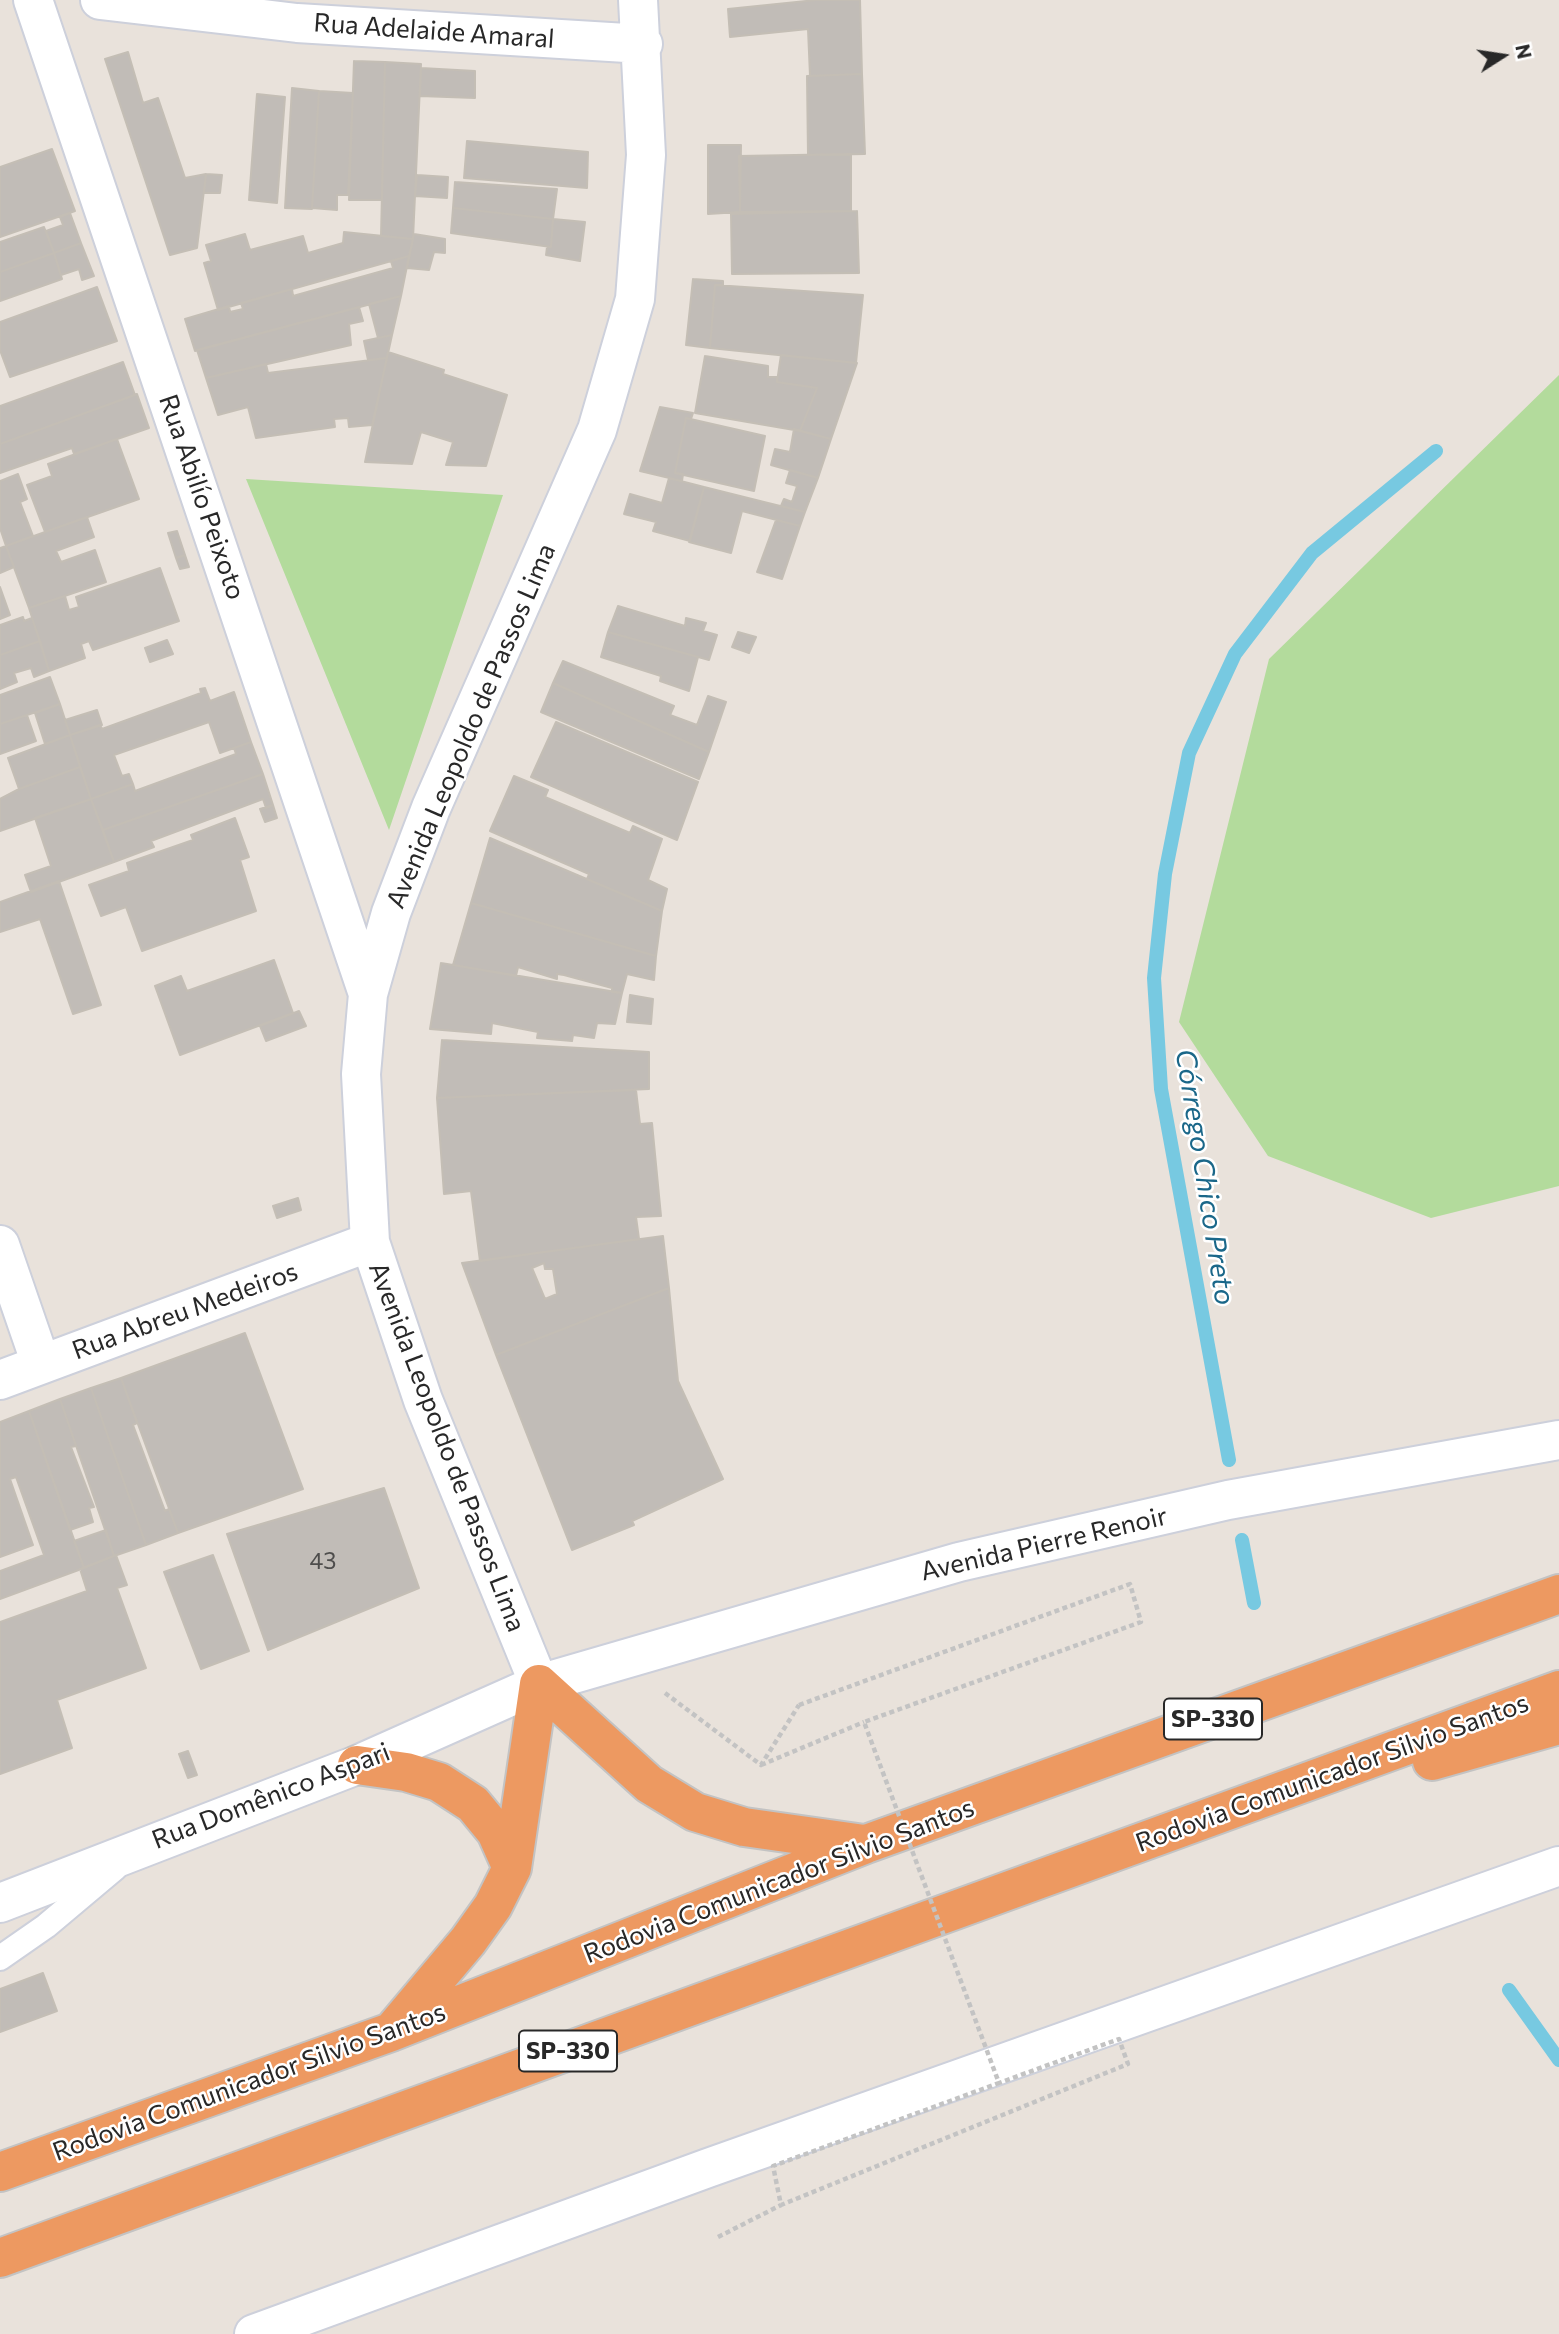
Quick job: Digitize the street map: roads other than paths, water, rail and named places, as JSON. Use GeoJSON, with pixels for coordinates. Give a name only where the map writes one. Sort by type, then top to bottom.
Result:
{"type":"FeatureCollection","features":[{"type":"Feature","properties":{"kind":"highway","name":"Rodovia Comunicador Silvio Santos"},"geometry":{"type":"LineString","coordinates":[[0,2172],[391,2032],[866,1844],[1559,1594]]}},
{"type":"Feature","properties":{"kind":"highway"},"geometry":{"type":"LineString","coordinates":[[538,1684],[649,1784],[695,1812],[744,1827],[866,1844]]}},
{"type":"Feature","properties":{"kind":"highway"},"geometry":{"type":"LineString","coordinates":[[391,2032],[494,1906],[512,1868],[538,1684]]}},
{"type":"Feature","properties":{"kind":"highway","name":"Rodovia Comunicador Silvio Santos"},"geometry":{"type":"LineString","coordinates":[[0,2258],[1559,1690]]}},
{"type":"Feature","properties":{"kind":"highway"},"geometry":{"type":"LineString","coordinates":[[1137,1844],[1559,1725]]}},
{"type":"Feature","properties":{"kind":"highway"},"geometry":{"type":"LineString","coordinates":[[357,1765],[406,1772],[439,1782],[473,1804],[496,1832],[512,1868]]}},
{"type":"Feature","properties":{"kind":"street","name":"Rua Abilío Peixoto"},"geometry":{"type":"LineString","coordinates":[[33,0],[368,994]]}},
{"type":"Feature","properties":{"kind":"street","name":"Rua Adelaide Amaral"},"geometry":{"type":"LineString","coordinates":[[100,0],[297,23],[643,44]]}},
{"type":"Feature","properties":{"kind":"street","name":"Avenida Leopoldo de Passos Lima"},"geometry":{"type":"LineString","coordinates":[[538,1684],[423,1400],[370,1242],[361,1074],[368,994],[391,913],[431,808],[597,430],[635,299],[646,155],[643,44],[638,0]]}},
{"type":"Feature","properties":{"kind":"street","name":"Rua Abreu Medeiros"},"geometry":{"type":"LineString","coordinates":[[0,1380],[370,1242]]}},
{"type":"Feature","properties":{"kind":"street"},"geometry":{"type":"LineString","coordinates":[[0,1245],[41,1364]]}},
{"type":"Feature","properties":{"kind":"street","name":"Avenida Pierre Renoir"},"geometry":{"type":"LineString","coordinates":[[538,1684],[959,1562],[1228,1500],[1559,1440]]}},
{"type":"Feature","properties":{"kind":"street","name":"Rua Domênico Aspari"},"geometry":{"type":"LineString","coordinates":[[0,1903],[357,1765],[538,1684]]}},
{"type":"Feature","properties":{"kind":"street"},"geometry":{"type":"LineString","coordinates":[[254,2334],[722,2163],[1559,1867]]}},
{"type":"Feature","properties":{"kind":"lane"},"geometry":{"type":"LineString","coordinates":[[0,1958],[46,1926],[138,1848]]}},
{"type":"Feature","properties":{"kind":"waterway","name":"Córrego Chico Preto"},"geometry":{"type":"LineString","coordinates":[[1229,1460],[1161,1089],[1154,978],[1165,874],[1189,753],[1235,654],[1312,553],[1436,451]]}},
{"type":"Feature","properties":{"kind":"waterway","name":"Córrego Chico Preto"},"geometry":{"type":"LineString","coordinates":[[1242,1540],[1254,1603]]}},
{"type":"Feature","properties":{"kind":"waterway","name":"Córrego Chico Preto"},"geometry":{"type":"LineString","coordinates":[[1509,1990],[1559,2060]]}}]}
